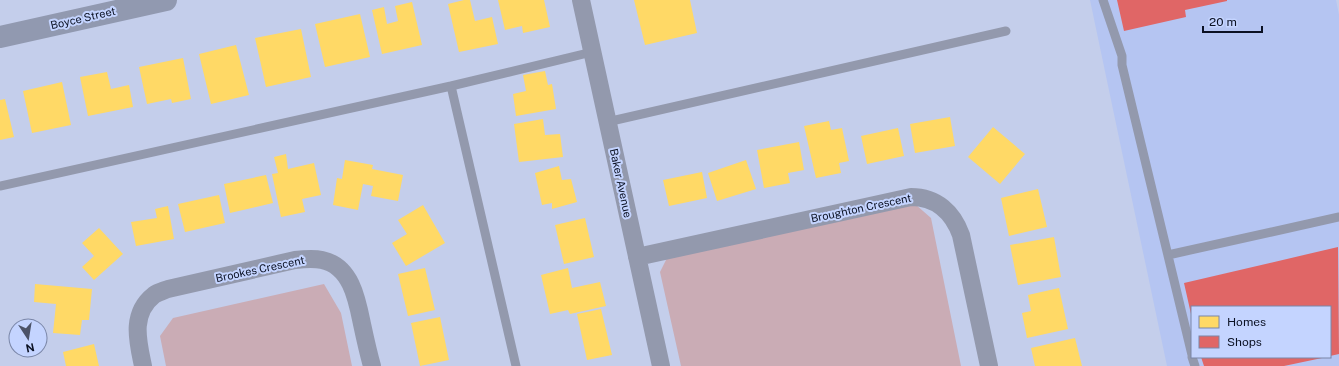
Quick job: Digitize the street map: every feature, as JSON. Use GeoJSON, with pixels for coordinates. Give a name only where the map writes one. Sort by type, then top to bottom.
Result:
{"type":"FeatureCollection","features":[{"type":"Feature","properties":{"kind":"street","name":"Boyce Street"},"geometry":{"type":"LineString","coordinates":[[0,37],[166,0]]}},
{"type":"Feature","properties":{"kind":"street","name":"Baker Avenue"},"geometry":{"type":"LineString","coordinates":[[581,0],[661,366]]}},
{"type":"Feature","properties":{"kind":"street","name":"Broughton Crescent"},"geometry":{"type":"LineString","coordinates":[[637,257],[911,197],[928,199],[938,203],[946,210],[952,216],[959,230],[989,366]]}},
{"type":"Feature","properties":{"kind":"street","name":"Brookes Crescent"},"geometry":{"type":"LineString","coordinates":[[143,366],[137,336],[137,328],[142,311],[148,301],[155,294],[168,289],[294,260],[310,258],[323,260],[335,265],[349,282],[356,297],[372,366]]}},
{"type":"Feature","properties":{"kind":"lane"},"geometry":{"type":"LineString","coordinates":[[1103,0],[1122,56],[1122,66],[1191,352]]}},
{"type":"Feature","properties":{"kind":"lane"},"geometry":{"type":"LineString","coordinates":[[607,122],[1006,31]]}},
{"type":"Feature","properties":{"kind":"lane"},"geometry":{"type":"LineString","coordinates":[[0,186],[452,86],[592,52]]}},
{"type":"Feature","properties":{"kind":"lane"},"geometry":{"type":"LineString","coordinates":[[452,86],[516,366]]}},
{"type":"Feature","properties":{"kind":"lane"},"geometry":{"type":"LineString","coordinates":[[1168,255],[1339,217]]}},
{"type":"Feature","properties":{"kind":"shaded area"},"geometry":{"type":"Polygon","coordinates":[[[1090,0],[1336,0],[1339,15],[1339,366],[1167,366],[1090,0]]]}},
{"type":"Feature","properties":{"kind":"shaded area"},"geometry":{"type":"Polygon","coordinates":[[[907,197],[931,218],[961,366],[681,366],[660,272],[671,250],[907,197]]]}},
{"type":"Feature","properties":{"kind":"shaded area"},"geometry":{"type":"Polygon","coordinates":[[[324,284],[341,313],[352,366],[166,366],[160,336],[173,318],[324,284]]]}},
{"type":"Feature","properties":{"kind":"building: Homes"},"geometry":{"type":"Polygon","coordinates":[[[470,0],[475,21],[492,17],[498,44],[459,52],[448,4],[470,0]]]}},
{"type":"Feature","properties":{"kind":"building: Homes"},"geometry":{"type":"Polygon","coordinates":[[[498,0],[544,0],[550,27],[523,33],[522,26],[505,30],[498,0]]]}},
{"type":"Feature","properties":{"kind":"building: Homes"},"geometry":{"type":"Polygon","coordinates":[[[634,0],[690,0],[697,33],[645,45],[634,0]]]}},
{"type":"Feature","properties":{"kind":"building: Homes"},"geometry":{"type":"Polygon","coordinates":[[[412,2],[422,45],[382,54],[372,10],[384,7],[387,24],[398,21],[395,6],[412,2]]]}},
{"type":"Feature","properties":{"kind":"building: Homes"},"geometry":{"type":"Polygon","coordinates":[[[360,14],[370,57],[325,67],[315,24],[360,14]]]}},
{"type":"Feature","properties":{"kind":"building: Homes"},"geometry":{"type":"Polygon","coordinates":[[[301,29],[311,77],[266,87],[255,38],[301,29]]]}},
{"type":"Feature","properties":{"kind":"building: Homes"},"geometry":{"type":"Polygon","coordinates":[[[236,45],[249,95],[211,104],[199,54],[236,45]]]}},
{"type":"Feature","properties":{"kind":"building: Homes"},"geometry":{"type":"Polygon","coordinates":[[[183,58],[191,99],[172,103],[171,99],[147,104],[139,67],[183,58]]]}},
{"type":"Feature","properties":{"kind":"building: Homes"},"geometry":{"type":"Polygon","coordinates":[[[545,71],[548,85],[552,84],[556,109],[516,116],[513,94],[526,91],[523,75],[545,71]]]}},
{"type":"Feature","properties":{"kind":"building: Homes"},"geometry":{"type":"Polygon","coordinates":[[[107,72],[111,89],[129,85],[133,107],[88,116],[80,77],[107,72]]]}},
{"type":"Feature","properties":{"kind":"building: Homes"},"geometry":{"type":"Polygon","coordinates":[[[62,82],[71,125],[32,133],[23,91],[62,82]]]}},
{"type":"Feature","properties":{"kind":"building: Homes"},"geometry":{"type":"Polygon","coordinates":[[[5,99],[14,137],[0,140],[0,100],[5,99]]]}},
{"type":"Feature","properties":{"kind":"building: Homes"},"geometry":{"type":"Polygon","coordinates":[[[950,117],[955,146],[915,153],[910,124],[950,117]]]}},
{"type":"Feature","properties":{"kind":"building: Homes"},"geometry":{"type":"Polygon","coordinates":[[[543,119],[545,135],[560,134],[563,157],[519,162],[514,124],[543,119]]]}},
{"type":"Feature","properties":{"kind":"building: Homes"},"geometry":{"type":"Polygon","coordinates":[[[829,121],[831,130],[842,128],[849,161],[839,163],[841,173],[816,178],[804,126],[829,121]]]}},
{"type":"Feature","properties":{"kind":"building: Homes"},"geometry":{"type":"Polygon","coordinates":[[[993,127],[1025,154],[1000,184],[968,157],[993,127]]]}},
{"type":"Feature","properties":{"kind":"building: Homes"},"geometry":{"type":"Polygon","coordinates":[[[898,128],[904,156],[867,164],[861,136],[898,128]]]}},
{"type":"Feature","properties":{"kind":"building: Homes"},"geometry":{"type":"Polygon","coordinates":[[[799,142],[804,170],[788,173],[790,183],[764,188],[757,150],[799,142]]]}},
{"type":"Feature","properties":{"kind":"building: Homes"},"geometry":{"type":"Polygon","coordinates":[[[286,154],[288,169],[314,163],[321,195],[302,199],[305,212],[281,217],[272,174],[278,173],[274,157],[286,154]]]}},
{"type":"Feature","properties":{"kind":"building: Homes"},"geometry":{"type":"Polygon","coordinates":[[[345,160],[373,165],[372,169],[403,175],[398,201],[371,196],[373,186],[363,184],[358,210],[333,205],[337,178],[342,179],[345,160]]]}},
{"type":"Feature","properties":{"kind":"building: Homes"},"geometry":{"type":"Polygon","coordinates":[[[746,160],[756,189],[717,201],[708,173],[746,160]]]}},
{"type":"Feature","properties":{"kind":"building: Homes"},"geometry":{"type":"Polygon","coordinates":[[[559,166],[562,180],[571,179],[577,202],[552,209],[552,203],[542,205],[535,173],[559,166]]]}},
{"type":"Feature","properties":{"kind":"building: Homes"},"geometry":{"type":"Polygon","coordinates":[[[702,172],[707,198],[669,206],[663,180],[702,172]]]}},
{"type":"Feature","properties":{"kind":"building: Homes"},"geometry":{"type":"Polygon","coordinates":[[[266,175],[273,203],[230,213],[224,184],[266,175]]]}},
{"type":"Feature","properties":{"kind":"building: Homes"},"geometry":{"type":"Polygon","coordinates":[[[1038,189],[1047,227],[1009,236],[1001,198],[1038,189]]]}},
{"type":"Feature","properties":{"kind":"building: Homes"},"geometry":{"type":"Polygon","coordinates":[[[219,195],[225,223],[185,232],[178,204],[219,195]]]}},
{"type":"Feature","properties":{"kind":"building: Homes"},"geometry":{"type":"Polygon","coordinates":[[[423,205],[445,243],[406,266],[392,243],[407,234],[398,220],[423,205]]]}},
{"type":"Feature","properties":{"kind":"building: Homes"},"geometry":{"type":"Polygon","coordinates":[[[168,206],[174,239],[136,246],[131,222],[157,218],[155,209],[168,206]]]}},
{"type":"Feature","properties":{"kind":"building: Homes"},"geometry":{"type":"Polygon","coordinates":[[[585,218],[594,257],[564,264],[555,225],[585,218]]]}},
{"type":"Feature","properties":{"kind":"building: Homes"},"geometry":{"type":"Polygon","coordinates":[[[99,228],[123,254],[94,280],[82,267],[94,256],[82,243],[99,228]]]}},
{"type":"Feature","properties":{"kind":"building: Homes"},"geometry":{"type":"Polygon","coordinates":[[[1054,237],[1061,277],[1018,285],[1010,245],[1054,237]]]}},
{"type":"Feature","properties":{"kind":"building: Homes"},"geometry":{"type":"Polygon","coordinates":[[[425,268],[435,310],[408,316],[398,274],[425,268]]]}},
{"type":"Feature","properties":{"kind":"building: Homes"},"geometry":{"type":"Polygon","coordinates":[[[568,268],[572,288],[600,282],[606,306],[570,314],[568,310],[550,314],[541,275],[568,268]]]}},
{"type":"Feature","properties":{"kind":"building: Homes"},"geometry":{"type":"Polygon","coordinates":[[[35,284],[92,289],[89,320],[82,320],[80,335],[53,333],[56,304],[34,302],[35,284]]]}},
{"type":"Feature","properties":{"kind":"building: Homes"},"geometry":{"type":"Polygon","coordinates":[[[1059,288],[1068,329],[1027,338],[1022,313],[1031,311],[1028,295],[1059,288]]]}},
{"type":"Feature","properties":{"kind":"building: Homes"},"geometry":{"type":"Polygon","coordinates":[[[601,309],[612,355],[587,360],[577,314],[601,309]]]}},
{"type":"Feature","properties":{"kind":"building: Homes"},"geometry":{"type":"Polygon","coordinates":[[[440,317],[449,360],[420,366],[411,323],[440,317]]]}},
{"type":"Feature","properties":{"kind":"building: Homes"},"geometry":{"type":"Polygon","coordinates":[[[1075,338],[1082,366],[1035,366],[1031,348],[1075,338]]]}},
{"type":"Feature","properties":{"kind":"building: Homes"},"geometry":{"type":"Polygon","coordinates":[[[94,344],[99,366],[66,366],[63,352],[94,344]]]}},
{"type":"Feature","properties":{"kind":"building: Shops"},"geometry":{"type":"Polygon","coordinates":[[[1117,0],[1227,1],[1185,10],[1186,17],[1124,31],[1117,0]]]}},
{"type":"Feature","properties":{"kind":"building: Shops"},"geometry":{"type":"Polygon","coordinates":[[[1338,247],[1339,354],[1331,356],[1331,306],[1191,306],[1191,314],[1184,283],[1338,247]]]}},
{"type":"Feature","properties":{"kind":"building: Shops"},"geometry":{"type":"Polygon","coordinates":[[[1201,358],[1322,358],[1284,366],[1204,366],[1201,358]]]}}]}
